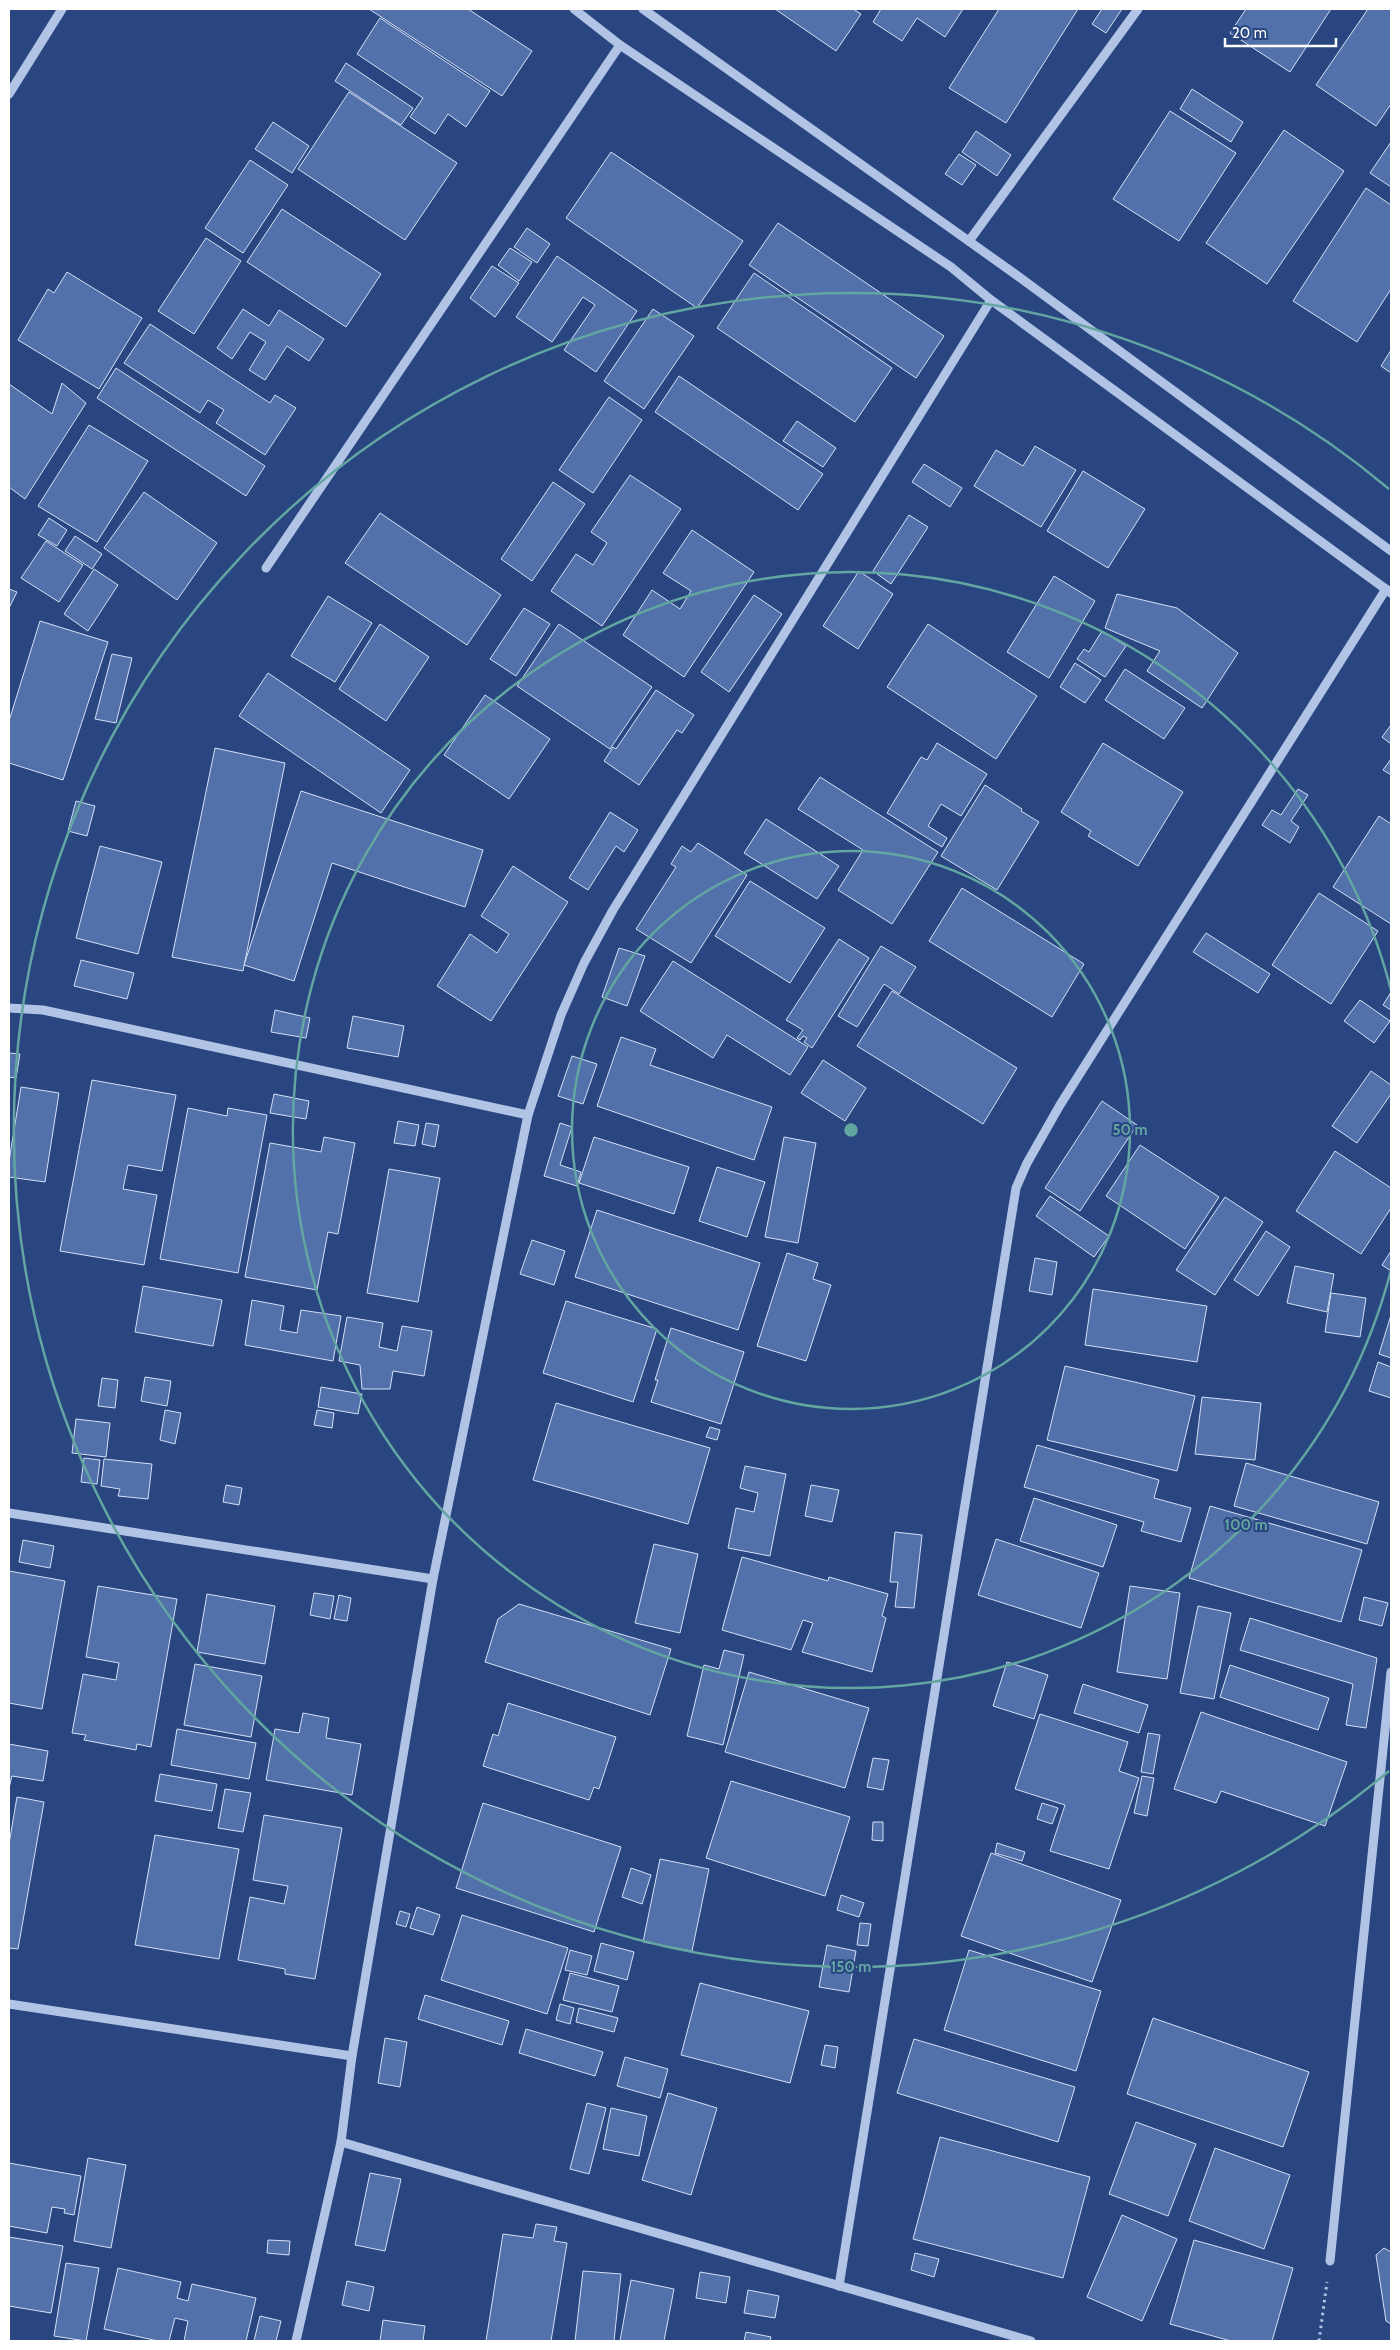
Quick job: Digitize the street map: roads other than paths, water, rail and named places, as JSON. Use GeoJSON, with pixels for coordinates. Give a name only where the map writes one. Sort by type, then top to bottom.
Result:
{"type":"FeatureCollection","features":[{"type":"Feature","properties":{"kind":"street"},"geometry":{"type":"LineString","coordinates":[[9,94],[62,9]]}},
{"type":"Feature","properties":{"kind":"street"},"geometry":{"type":"LineString","coordinates":[[574,9],[620,45],[951,267],[992,300],[1388,591],[1060,1105],[1016,1188],[839,2286]]}},
{"type":"Feature","properties":{"kind":"street"},"geometry":{"type":"LineString","coordinates":[[643,9],[969,241],[1391,551]]}},
{"type":"Feature","properties":{"kind":"street"},"geometry":{"type":"LineString","coordinates":[[969,241],[1138,9]]}},
{"type":"Feature","properties":{"kind":"street"},"geometry":{"type":"LineString","coordinates":[[266,568],[620,45]]}},
{"type":"Feature","properties":{"kind":"street"},"geometry":{"type":"LineString","coordinates":[[296,2341],[341,2142],[352,2056],[433,1579],[528,1115],[561,1015],[584,963],[613,910],[992,300]]}},
{"type":"Feature","properties":{"kind":"street"},"geometry":{"type":"LineString","coordinates":[[9,1008],[43,1010],[528,1115]]}},
{"type":"Feature","properties":{"kind":"street"},"geometry":{"type":"LineString","coordinates":[[9,1513],[433,1579]]}},
{"type":"Feature","properties":{"kind":"street"},"geometry":{"type":"LineString","coordinates":[[1330,2261],[1391,1672]]}},
{"type":"Feature","properties":{"kind":"street"},"geometry":{"type":"LineString","coordinates":[[9,2004],[352,2056]]}},
{"type":"Feature","properties":{"kind":"street"},"geometry":{"type":"LineString","coordinates":[[341,2142],[1030,2341]]}}]}
